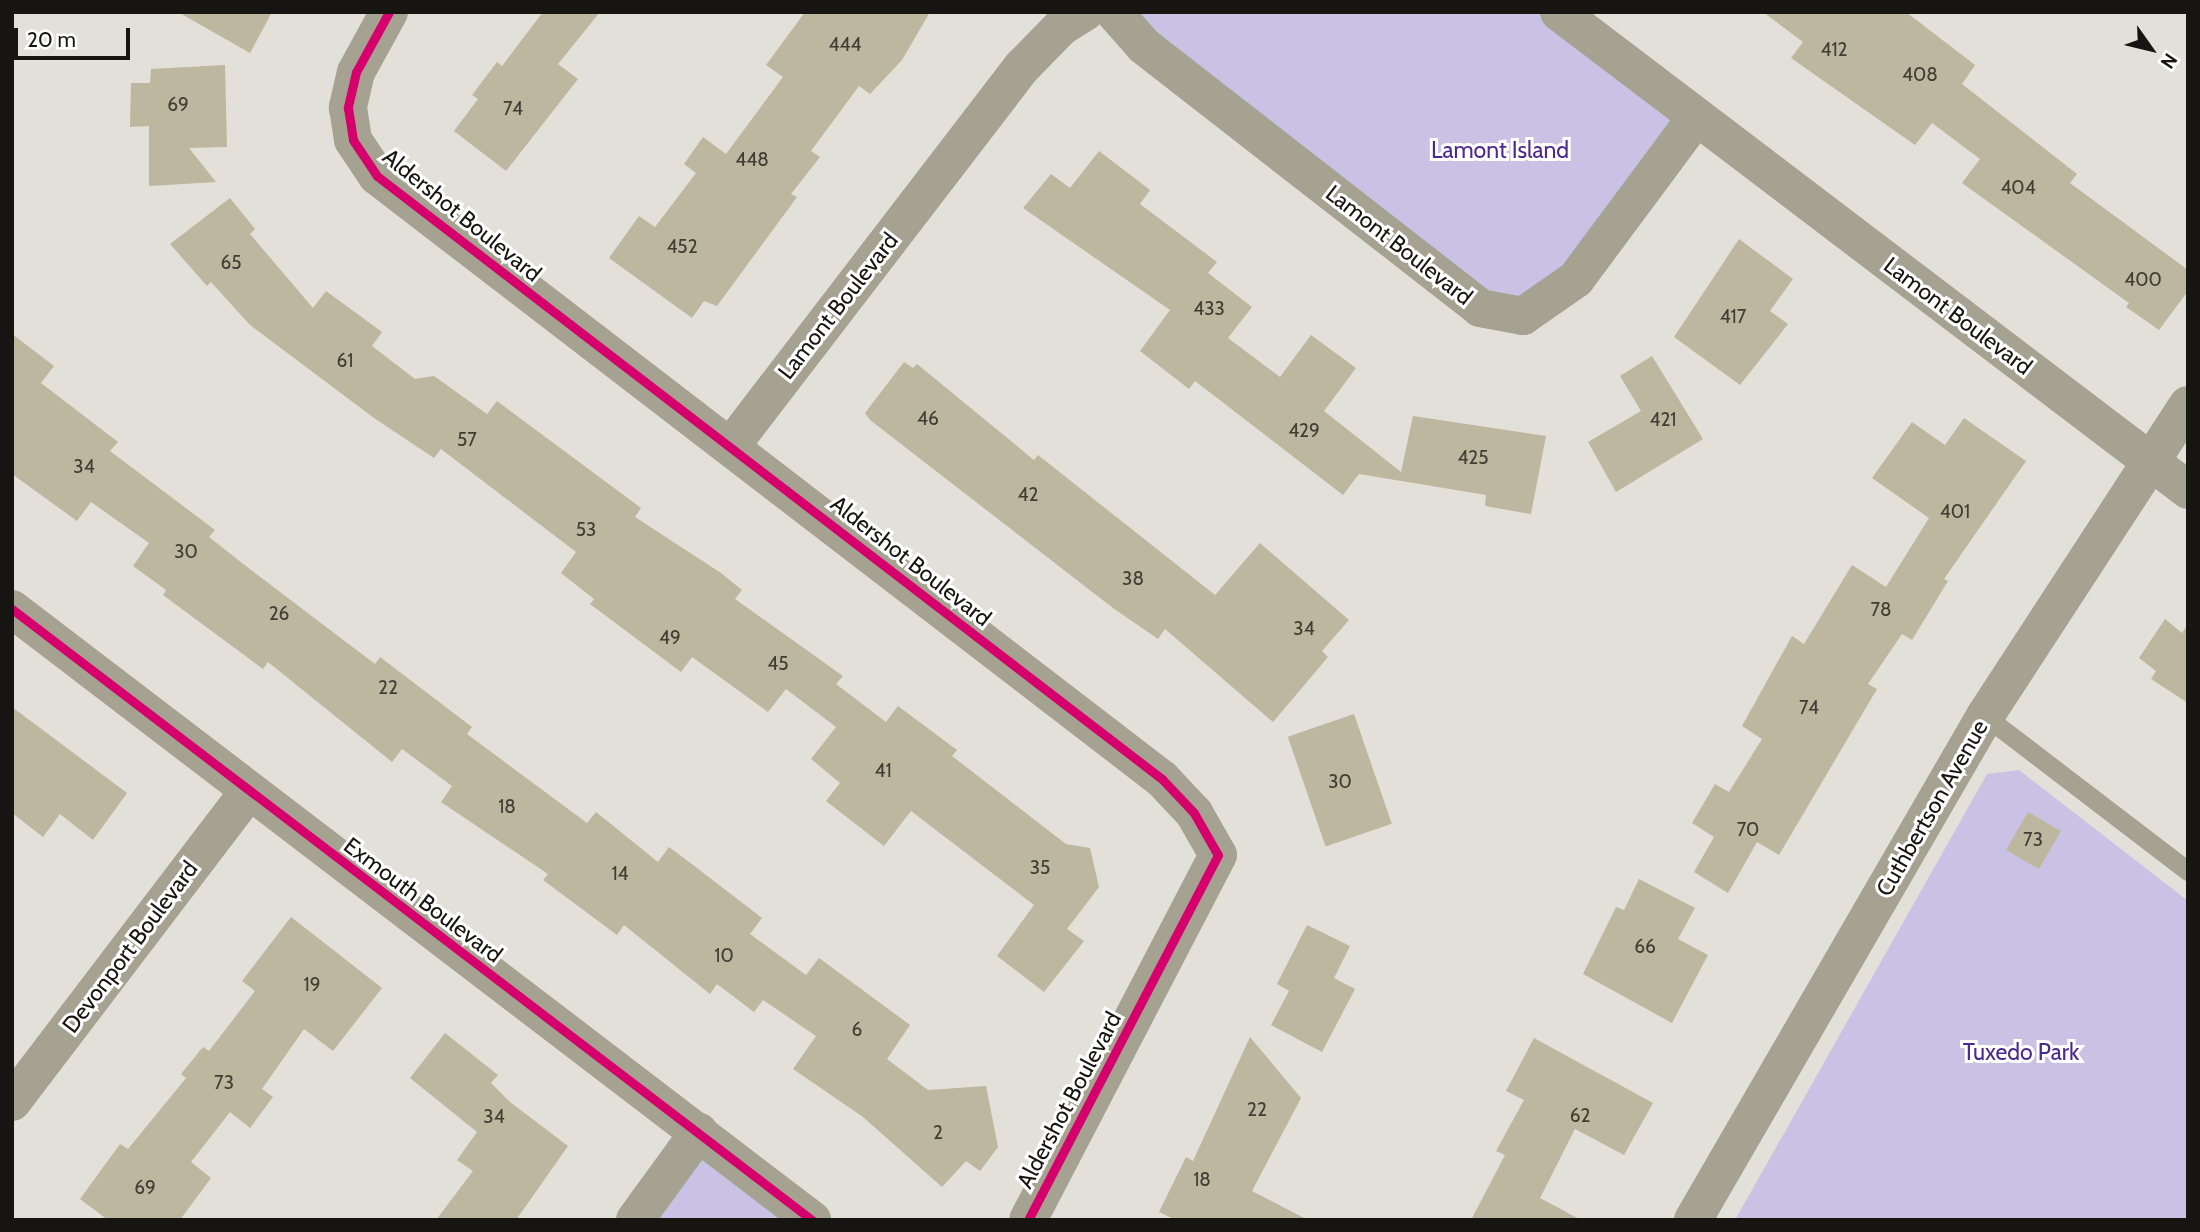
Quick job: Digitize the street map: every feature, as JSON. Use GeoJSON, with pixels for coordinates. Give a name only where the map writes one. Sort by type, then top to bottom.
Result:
{"type":"FeatureCollection","features":[{"type":"Feature","properties":{"kind":"street","name":"Aldershot Boulevard"},"geometry":{"type":"LineString","coordinates":[[389,12],[356,72],[349,99],[353,140],[369,167],[1161,779],[1194,813],[1218,855],[1028,1220]]}},
{"type":"Feature","properties":{"kind":"street","name":"Lamont Boulevard"},"geometry":{"type":"LineString","coordinates":[[731,446],[1022,67],[1061,27],[1085,12]]}},
{"type":"Feature","properties":{"kind":"street","name":"Lamont Boulevard"},"geometry":{"type":"LineString","coordinates":[[1114,12],[1144,46],[1480,309],[1523,316],[1576,279],[1695,118]]}},
{"type":"Feature","properties":{"kind":"street","name":"Lamont Boulevard"},"geometry":{"type":"LineString","coordinates":[[1559,12],[1695,118],[2188,489]]}},
{"type":"Feature","properties":{"kind":"street","name":"Cuthbertson Avenue"},"geometry":{"type":"LineString","coordinates":[[1693,1220],[1985,716],[2149,460],[2188,405]]}},
{"type":"Feature","properties":{"kind":"street","name":"Exmouth Boulevard"},"geometry":{"type":"LineString","coordinates":[[12,609],[248,792],[812,1220]]}},
{"type":"Feature","properties":{"kind":"street","name":"Devonport Boulevard"},"geometry":{"type":"LineString","coordinates":[[12,1102],[248,792]]}},
{"type":"Feature","properties":{"kind":"street"},"geometry":{"type":"LineString","coordinates":[[635,1220],[699,1132]]}},
{"type":"Feature","properties":{"kind":"lane"},"geometry":{"type":"LineString","coordinates":[[1985,716],[2188,872]]}},
{"type":"Feature","properties":{"kind":"green space","name":"Lamont Island"},"geometry":{"type":"Polygon","coordinates":[[[1114,12],[1559,12],[1695,119],[1576,279],[1480,308],[1114,12]]]}},
{"type":"Feature","properties":{"kind":"green space","name":"Tuxedo Park"},"geometry":{"type":"Polygon","coordinates":[[[2019,770],[2188,901],[2188,1220],[1735,1220],[1987,774],[2019,770]]]}},
{"type":"Feature","properties":{"kind":"green space"},"geometry":{"type":"Polygon","coordinates":[[[699,1132],[812,1220],[635,1220],[699,1132]]]}},
{"type":"Feature","properties":{"kind":"building"},"geometry":{"type":"Polygon","coordinates":[[[178,12],[272,12],[250,53],[178,12]]]}},
{"type":"Feature","properties":{"kind":"building"},"geometry":{"type":"Polygon","coordinates":[[[543,12],[600,12],[558,64],[578,79],[506,171],[454,131],[478,99],[472,95],[497,62],[502,66],[543,12]]]}},
{"type":"Feature","properties":{"kind":"building"},"geometry":{"type":"Polygon","coordinates":[[[805,12],[930,12],[902,60],[870,94],[859,86],[811,151],[820,157],[791,194],[797,197],[717,306],[704,301],[692,318],[609,258],[639,216],[655,227],[696,173],[684,164],[703,137],[726,154],[783,77],[766,65],[805,12]]]}},
{"type":"Feature","properties":{"kind":"building"},"geometry":{"type":"Polygon","coordinates":[[[1763,12],[1906,12],[1975,65],[1962,84],[2077,174],[2070,183],[2188,270],[2188,291],[2159,330],[2126,307],[2129,303],[1962,183],[1980,159],[1932,123],[1915,145],[1791,58],[1803,42],[1763,12]]]}},
{"type":"Feature","properties":{"kind":"building"},"geometry":{"type":"Polygon","coordinates":[[[225,65],[227,147],[189,148],[216,182],[149,186],[149,126],[130,127],[131,83],[150,83],[151,69],[225,65]]]}},
{"type":"Feature","properties":{"kind":"building"},"geometry":{"type":"Polygon","coordinates":[[[1099,151],[1150,190],[1140,204],[1217,262],[1208,273],[1252,307],[1228,338],[1280,377],[1311,335],[1356,368],[1324,411],[1401,472],[1413,416],[1546,436],[1531,514],[1485,506],[1486,495],[1359,474],[1343,495],[1195,381],[1189,389],[1140,351],[1170,310],[1023,208],[1051,174],[1070,188],[1099,151]]]}},
{"type":"Feature","properties":{"kind":"building"},"geometry":{"type":"Polygon","coordinates":[[[230,198],[255,229],[250,234],[313,308],[326,291],[382,332],[372,346],[415,379],[434,376],[487,414],[497,401],[641,508],[635,517],[721,573],[742,590],[735,599],[843,676],[836,684],[886,722],[898,706],[957,750],[952,756],[1066,844],[1090,848],[1099,887],[1067,929],[1084,941],[1044,992],[997,956],[1034,905],[911,811],[884,846],[826,801],[840,783],[811,759],[836,727],[786,689],[768,712],[692,657],[681,672],[590,604],[594,599],[561,573],[576,552],[441,449],[434,458],[374,418],[250,325],[211,282],[207,286],[170,244],[230,198]]]}},
{"type":"Feature","properties":{"kind":"building"},"geometry":{"type":"Polygon","coordinates":[[[1739,239],[1793,279],[1770,311],[1788,324],[1740,385],[1674,337],[1739,239]]]}},
{"type":"Feature","properties":{"kind":"building"},"geometry":{"type":"Polygon","coordinates":[[[12,334],[54,366],[41,383],[118,442],[110,451],[215,530],[209,537],[251,570],[375,664],[380,657],[472,727],[467,734],[587,823],[596,812],[658,862],[669,847],[762,918],[750,934],[806,975],[819,958],[910,1025],[887,1059],[928,1090],[986,1086],[998,1147],[980,1171],[966,1161],[942,1187],[863,1117],[793,1069],[816,1036],[763,1000],[754,1012],[717,984],[710,994],[624,925],[617,935],[543,880],[548,874],[441,802],[452,786],[402,749],[392,762],[268,662],[263,669],[163,595],[166,590],[133,566],[149,543],[91,502],[77,521],[12,474],[12,334]]]}},
{"type":"Feature","properties":{"kind":"building"},"geometry":{"type":"Polygon","coordinates":[[[1652,356],[1703,439],[1616,492],[1588,442],[1641,411],[1620,376],[1652,356]]]}},
{"type":"Feature","properties":{"kind":"building"},"geometry":{"type":"Polygon","coordinates":[[[904,362],[913,368],[917,364],[1034,460],[1038,455],[1215,595],[1260,543],[1349,620],[1322,651],[1328,657],[1273,722],[1165,629],[1158,639],[1113,608],[870,420],[865,413],[904,362]]]}},
{"type":"Feature","properties":{"kind":"building"},"geometry":{"type":"Polygon","coordinates":[[[1964,418],[2026,461],[1944,579],[1948,581],[1912,640],[1902,634],[1868,684],[1877,689],[1779,855],[1757,842],[1728,893],[1694,872],[1714,837],[1692,823],[1715,784],[1729,792],[1762,739],[1742,726],[1792,636],[1804,644],[1852,565],[1886,587],[1929,518],[1872,478],[1912,422],[1945,445],[1964,418]]]}},
{"type":"Feature","properties":{"kind":"building"},"geometry":{"type":"Polygon","coordinates":[[[2165,619],[2182,633],[2188,624],[2188,703],[2151,679],[2156,671],[2139,658],[2165,619]]]}},
{"type":"Feature","properties":{"kind":"building"},"geometry":{"type":"Polygon","coordinates":[[[12,707],[127,793],[93,840],[60,814],[43,837],[12,813],[12,707]]]}},
{"type":"Feature","properties":{"kind":"building"},"geometry":{"type":"Polygon","coordinates":[[[1354,714],[1392,824],[1326,846],[1288,737],[1354,714]]]}},
{"type":"Feature","properties":{"kind":"building"},"geometry":{"type":"Polygon","coordinates":[[[2028,812],[2061,831],[2039,869],[2006,850],[2028,812]]]}},
{"type":"Feature","properties":{"kind":"building"},"geometry":{"type":"Polygon","coordinates":[[[1639,879],[1695,908],[1678,939],[1708,955],[1672,1023],[1583,974],[1616,907],[1624,910],[1639,879]]]}},
{"type":"Feature","properties":{"kind":"building"},"geometry":{"type":"Polygon","coordinates":[[[291,917],[382,988],[333,1051],[304,1029],[262,1089],[273,1097],[250,1128],[230,1112],[191,1162],[211,1178],[180,1220],[108,1220],[80,1199],[120,1144],[128,1149],[186,1078],[181,1074],[203,1047],[209,1051],[255,991],[242,981],[291,917]]]}},
{"type":"Feature","properties":{"kind":"building"},"geometry":{"type":"Polygon","coordinates":[[[1307,925],[1350,946],[1334,978],[1355,989],[1322,1052],[1271,1025],[1289,991],[1277,984],[1307,925]]]}},
{"type":"Feature","properties":{"kind":"building"},"geometry":{"type":"Polygon","coordinates":[[[445,1033],[498,1075],[491,1083],[510,1102],[568,1146],[516,1220],[436,1220],[473,1171],[457,1160],[477,1132],[410,1078],[445,1033]]]}},
{"type":"Feature","properties":{"kind":"building"},"geometry":{"type":"Polygon","coordinates":[[[1250,1037],[1301,1098],[1252,1191],[1308,1220],[1176,1220],[1159,1212],[1186,1157],[1193,1161],[1250,1037]]]}},
{"type":"Feature","properties":{"kind":"building"},"geometry":{"type":"Polygon","coordinates":[[[1534,1038],[1653,1103],[1624,1155],[1575,1129],[1540,1198],[1581,1220],[1471,1220],[1505,1155],[1496,1151],[1524,1100],[1506,1091],[1534,1038]]]}},
{"type":"Feature","properties":{"kind":"cycle path"},"geometry":{"type":"LineString","coordinates":[[389,12],[356,72],[348,108],[353,140],[377,176],[1162,779],[1194,813],[1218,855],[1028,1220]]}},
{"type":"Feature","properties":{"kind":"cycle path"},"geometry":{"type":"LineString","coordinates":[[12,609],[812,1220]]}}]}
